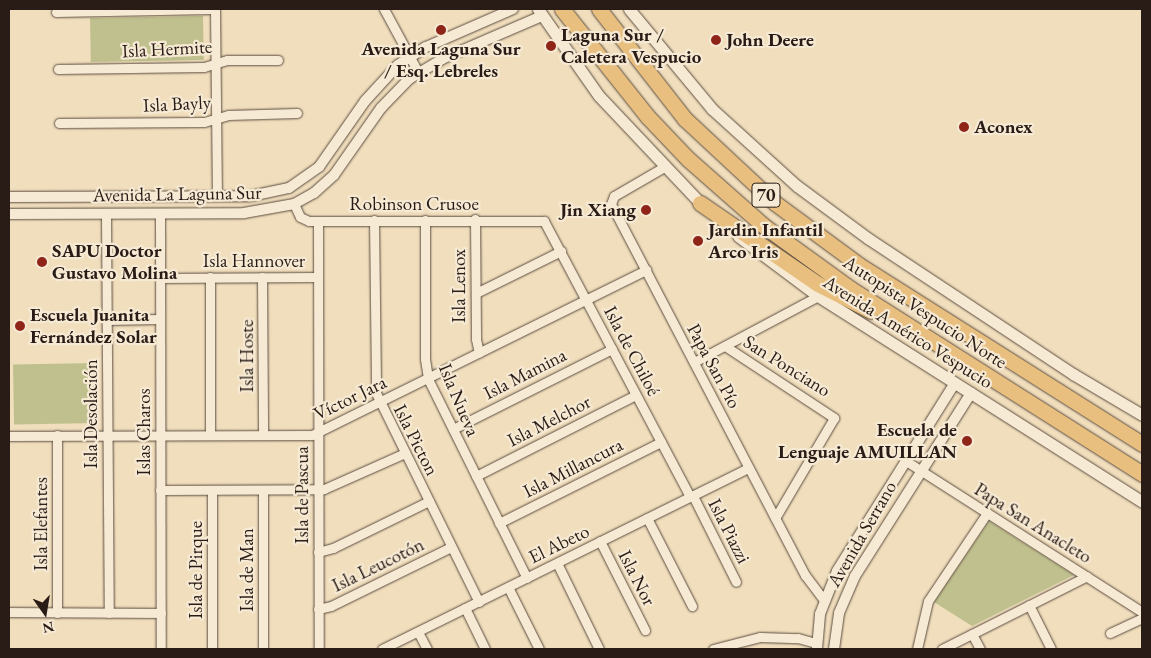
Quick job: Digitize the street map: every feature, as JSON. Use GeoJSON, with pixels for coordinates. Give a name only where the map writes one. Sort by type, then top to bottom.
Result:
{"type":"FeatureCollection","features":[{"type":"Feature","properties":{"kind":"highway","name":"Autopista Vespucio Norte"},"geometry":{"type":"LineString","coordinates":[[562,9],[646,116],[729,197],[805,258],[1142,474]]}},
{"type":"Feature","properties":{"kind":"highway","name":"Autopista Vespucio Norte"},"geometry":{"type":"LineString","coordinates":[[599,9],[685,119],[775,203],[859,265],[1142,444]]}},
{"type":"Feature","properties":{"kind":"highway"},"geometry":{"type":"LineString","coordinates":[[700,203],[834,293],[901,321]]}},
{"type":"Feature","properties":{"kind":"main road"},"geometry":{"type":"LineString","coordinates":[[629,9],[712,109],[796,186],[869,239],[1073,374],[1142,415]]}},
{"type":"Feature","properties":{"kind":"main road","name":"Avenida Américo Vespucio"},"geometry":{"type":"LineString","coordinates":[[540,12],[599,96],[700,203],[761,256],[818,296],[1142,502]]}},
{"type":"Feature","properties":{"kind":"street"},"geometry":{"type":"LineString","coordinates":[[56,12],[213,9],[216,64],[217,196]]}},
{"type":"Feature","properties":{"kind":"street"},"geometry":{"type":"LineString","coordinates":[[384,9],[418,72]]}},
{"type":"Feature","properties":{"kind":"street","name":"Avenida La Laguna Sur"},"geometry":{"type":"LineString","coordinates":[[9,197],[270,194],[306,178],[327,158],[374,90],[410,56],[513,9]]}},
{"type":"Feature","properties":{"kind":"street","name":"Avenida La Laguna Sur"},"geometry":{"type":"LineString","coordinates":[[9,214],[244,213],[294,204],[314,193],[334,176],[389,98],[418,72],[540,12]]}},
{"type":"Feature","properties":{"kind":"street","name":"Isla Hermite"},"geometry":{"type":"LineString","coordinates":[[58,69],[204,67],[227,60],[278,60]]}},
{"type":"Feature","properties":{"kind":"street","name":"Isla Bayly"},"geometry":{"type":"LineString","coordinates":[[59,123],[204,122],[216,118],[297,113]]}},
{"type":"Feature","properties":{"kind":"street","name":"Papa San Pío"},"geometry":{"type":"LineString","coordinates":[[664,167],[612,200],[612,207],[805,575],[824,600]]}},
{"type":"Feature","properties":{"kind":"street","name":"Robinson Crusoe"},"geometry":{"type":"LineString","coordinates":[[294,204],[302,219],[318,221],[475,219],[544,221]]}},
{"type":"Feature","properties":{"kind":"street","name":"Isla Desolación"},"geometry":{"type":"LineString","coordinates":[[106,214],[109,613]]}},
{"type":"Feature","properties":{"kind":"street","name":"Islas Charos"},"geometry":{"type":"LineString","coordinates":[[160,214],[161,649]]}},
{"type":"Feature","properties":{"kind":"street","name":"Isla Lenox"},"geometry":{"type":"LineString","coordinates":[[475,219],[476,343],[479,353]]}},
{"type":"Feature","properties":{"kind":"street","name":"Isla Picton"},"geometry":{"type":"LineString","coordinates":[[374,220],[375,384],[380,403],[479,602]]}},
{"type":"Feature","properties":{"kind":"street","name":"Isla Nueva"},"geometry":{"type":"LineString","coordinates":[[425,220],[425,359],[428,378],[527,578]]}},
{"type":"Feature","properties":{"kind":"street","name":"Isla de Pascua"},"geometry":{"type":"LineString","coordinates":[[318,221],[318,649]]}},
{"type":"Feature","properties":{"kind":"street","name":"Isla de Chiloé"},"geometry":{"type":"LineString","coordinates":[[544,221],[691,497]]}},
{"type":"Feature","properties":{"kind":"street"},"geometry":{"type":"LineString","coordinates":[[476,293],[561,251]]}},
{"type":"Feature","properties":{"kind":"street","name":"Víctor Jara"},"geometry":{"type":"LineString","coordinates":[[9,436],[263,435],[318,432],[646,270]]}},
{"type":"Feature","properties":{"kind":"street"},"geometry":{"type":"LineString","coordinates":[[210,277],[210,435]]}},
{"type":"Feature","properties":{"kind":"street","name":"Isla Hoste"},"geometry":{"type":"LineString","coordinates":[[262,277],[263,435]]}},
{"type":"Feature","properties":{"kind":"street","name":"Isla Hannover"},"geometry":{"type":"LineString","coordinates":[[160,278],[318,277]]}},
{"type":"Feature","properties":{"kind":"street"},"geometry":{"type":"LineString","coordinates":[[694,362],[818,296]]}},
{"type":"Feature","properties":{"kind":"street"},"geometry":{"type":"LineString","coordinates":[[107,320],[160,319]]}},
{"type":"Feature","properties":{"kind":"street","name":"San Ponciano"},"geometry":{"type":"LineString","coordinates":[[724,346],[834,418],[775,518]]}},
{"type":"Feature","properties":{"kind":"street","name":"Isla Mamina"},"geometry":{"type":"LineString","coordinates":[[453,429],[612,349]]}},
{"type":"Feature","properties":{"kind":"street","name":"Avenida Serrano"},"geometry":{"type":"LineString","coordinates":[[816,646],[824,600],[837,571],[955,383]]}},
{"type":"Feature","properties":{"kind":"street","name":"Avenida Serrano"},"geometry":{"type":"LineString","coordinates":[[834,649],[837,619],[848,588],[970,393]]}},
{"type":"Feature","properties":{"kind":"street","name":"Isla Melchor"},"geometry":{"type":"LineString","coordinates":[[476,476],[636,395]]}},
{"type":"Feature","properties":{"kind":"street","name":"Isla Elefantes"},"geometry":{"type":"LineString","coordinates":[[57,435],[57,613]]}},
{"type":"Feature","properties":{"kind":"street","name":"Isla Millancura"},"geometry":{"type":"LineString","coordinates":[[500,523],[661,442]]}},
{"type":"Feature","properties":{"kind":"street"},"geometry":{"type":"LineString","coordinates":[[160,490],[318,490],[337,486],[405,453]]}},
{"type":"Feature","properties":{"kind":"street","name":"Papa San Anacleto"},"geometry":{"type":"LineString","coordinates":[[906,461],[1142,612]]}},
{"type":"Feature","properties":{"kind":"street","name":"El Abeto"},"geometry":{"type":"LineString","coordinates":[[382,649],[749,468]]}},
{"type":"Feature","properties":{"kind":"street","name":"Isla de Pirque"},"geometry":{"type":"LineString","coordinates":[[212,490],[212,649]]}},
{"type":"Feature","properties":{"kind":"street","name":"Isla de Man"},"geometry":{"type":"LineString","coordinates":[[263,490],[263,649]]}},
{"type":"Feature","properties":{"kind":"street","name":"Isla Piazzi"},"geometry":{"type":"LineString","coordinates":[[691,497],[736,582]]}},
{"type":"Feature","properties":{"kind":"street"},"geometry":{"type":"LineString","coordinates":[[318,552],[333,548],[428,501]]}},
{"type":"Feature","properties":{"kind":"street"},"geometry":{"type":"LineString","coordinates":[[917,649],[928,601],[987,513]]}},
{"type":"Feature","properties":{"kind":"street"},"geometry":{"type":"LineString","coordinates":[[647,518],[692,606]]}},
{"type":"Feature","properties":{"kind":"street","name":"Isla Nor"},"geometry":{"type":"LineString","coordinates":[[600,541],[645,630]]}},
{"type":"Feature","properties":{"kind":"street","name":"Isla Leucotón"},"geometry":{"type":"LineString","coordinates":[[318,609],[331,606],[451,547]]}},
{"type":"Feature","properties":{"kind":"street"},"geometry":{"type":"LineString","coordinates":[[557,563],[599,649]]}},
{"type":"Feature","properties":{"kind":"street"},"geometry":{"type":"LineString","coordinates":[[942,649],[1086,576]]}},
{"type":"Feature","properties":{"kind":"street"},"geometry":{"type":"LineString","coordinates":[[508,587],[539,649]]}},
{"type":"Feature","properties":{"kind":"street"},"geometry":{"type":"LineString","coordinates":[[1029,605],[1051,649]]}},
{"type":"Feature","properties":{"kind":"street"},"geometry":{"type":"LineString","coordinates":[[465,608],[485,649]]}},
{"type":"Feature","properties":{"kind":"street"},"geometry":{"type":"LineString","coordinates":[[9,612],[161,613]]}},
{"type":"Feature","properties":{"kind":"street"},"geometry":{"type":"LineString","coordinates":[[1110,633],[1142,618]]}},
{"type":"Feature","properties":{"kind":"street"},"geometry":{"type":"LineString","coordinates":[[418,632],[427,649]]}},
{"type":"Feature","properties":{"kind":"street"},"geometry":{"type":"LineString","coordinates":[[972,634],[980,649]]}},
{"type":"Feature","properties":{"kind":"street"},"geometry":{"type":"LineString","coordinates":[[716,649],[760,637],[798,638],[816,646]]}},
{"type":"Feature","properties":{"kind":"green space"},"geometry":{"type":"Polygon","coordinates":[[[203,16],[204,60],[91,62],[90,18],[203,16]]]}},
{"type":"Feature","properties":{"kind":"green space"},"geometry":{"type":"Polygon","coordinates":[[[96,363],[97,423],[14,424],[13,364],[96,363]]]}},
{"type":"Feature","properties":{"kind":"green space"},"geometry":{"type":"Polygon","coordinates":[[[989,521],[1074,575],[972,626],[934,602],[989,521]]]}},
{"type":"Feature","properties":{"kind":"place","name":"Avenida Laguna Sur / Esq. Lebreles"},"geometry":{"type":"Point","coordinates":[441,30]}},
{"type":"Feature","properties":{"kind":"place","name":"John Deere"},"geometry":{"type":"Point","coordinates":[716,40]}},
{"type":"Feature","properties":{"kind":"place","name":"Laguna Sur / Caletera Vespucio"},"geometry":{"type":"Point","coordinates":[551,46]}},
{"type":"Feature","properties":{"kind":"place","name":"Aconex"},"geometry":{"type":"Point","coordinates":[964,127]}},
{"type":"Feature","properties":{"kind":"place","name":"Jin Xiang"},"geometry":{"type":"Point","coordinates":[646,210]}},
{"type":"Feature","properties":{"kind":"place","name":"Jardin Infantil Arco Iris"},"geometry":{"type":"Point","coordinates":[698,241]}},
{"type":"Feature","properties":{"kind":"place","name":"SAPU Doctor Gustavo Molina"},"geometry":{"type":"Point","coordinates":[42,262]}},
{"type":"Feature","properties":{"kind":"place","name":"Escuela Juanita Fernández Solar"},"geometry":{"type":"Point","coordinates":[20,326]}},
{"type":"Feature","properties":{"kind":"place","name":"Escuela de Lenguaje AMUILLAN"},"geometry":{"type":"Point","coordinates":[967,441]}}]}
